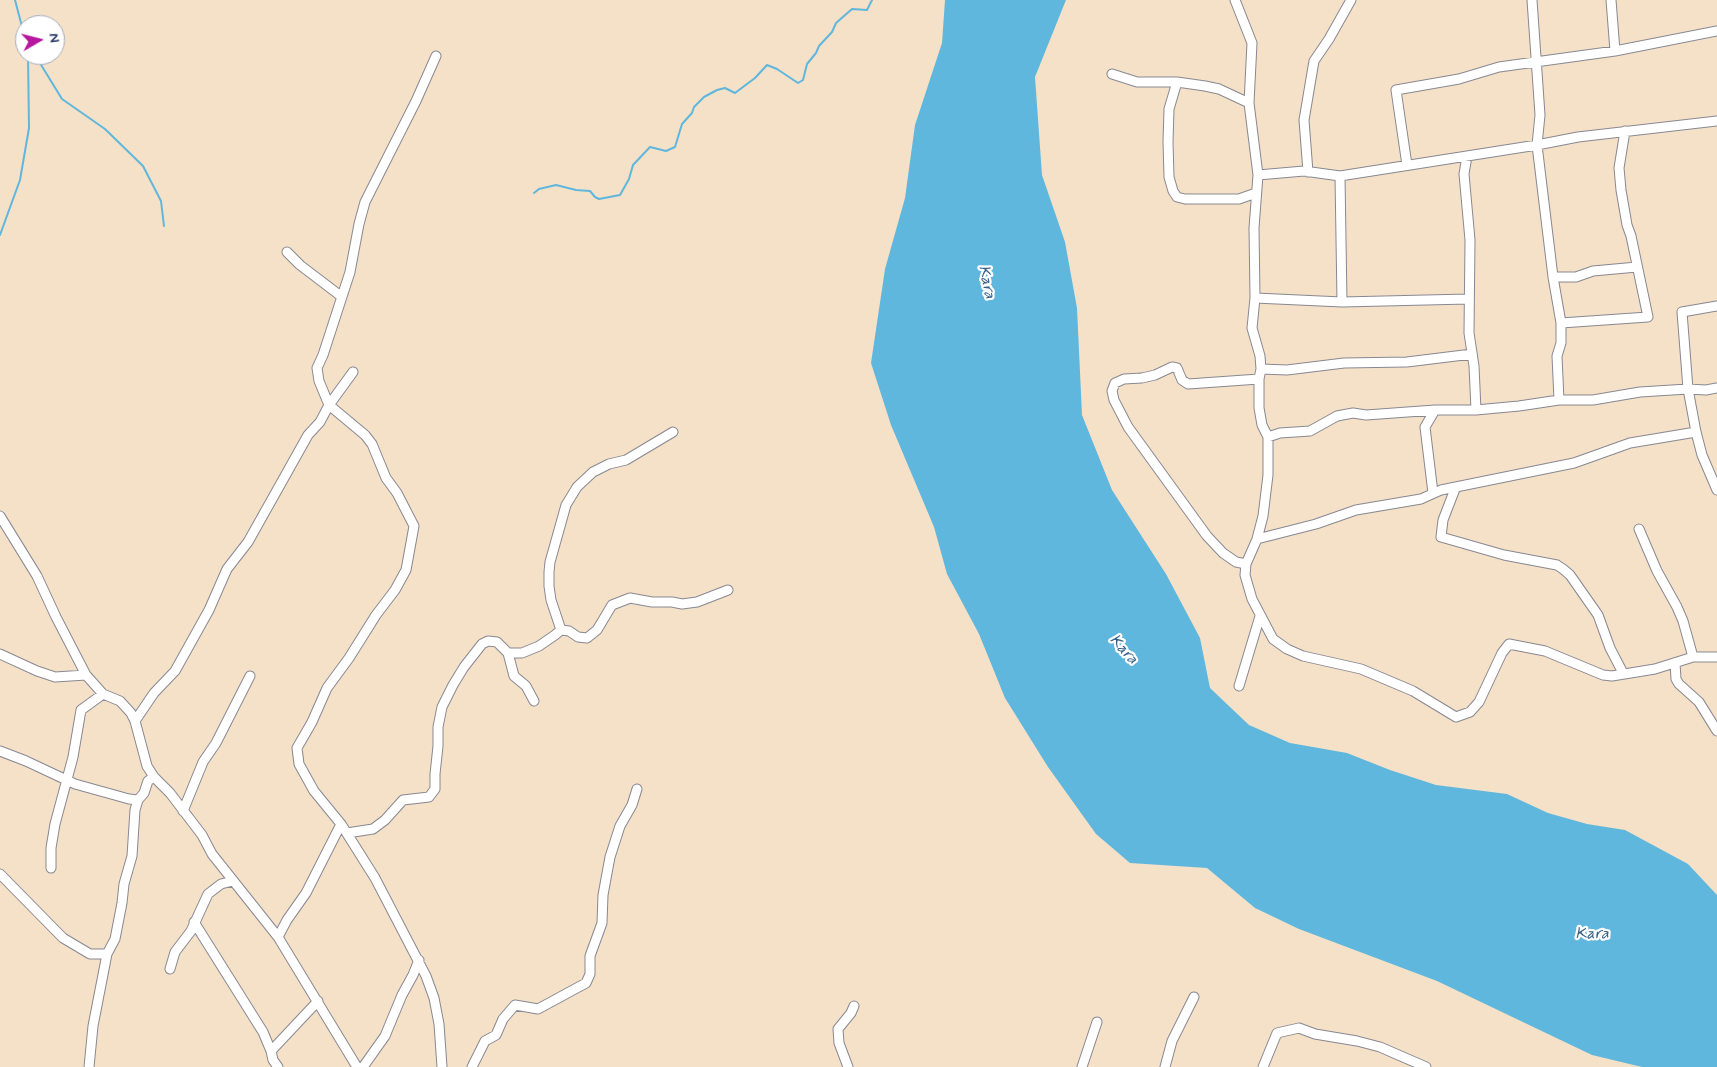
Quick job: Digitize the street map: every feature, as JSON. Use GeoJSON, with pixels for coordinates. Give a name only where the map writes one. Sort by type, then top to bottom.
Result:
{"type":"FeatureCollection","features":[{"type":"Feature","properties":{"kind":"street"},"geometry":{"type":"LineString","coordinates":[[1235,0],[1252,43],[1249,103],[1258,175],[1254,228],[1255,298],[1252,328],[1260,356],[1259,408],[1262,425],[1268,437],[1266,498],[1257,538],[1246,564],[1245,575],[1246,584],[1260,616],[1273,639],[1287,650],[1303,656],[1361,669],[1420,694],[1456,717],[1470,712],[1479,702],[1508,644],[1545,651],[1603,675],[1617,676],[1623,673],[1655,669],[1693,657],[1717,658]]}},
{"type":"Feature","properties":{"kind":"street"},"geometry":{"type":"LineString","coordinates":[[1308,172],[1304,120],[1314,62],[1351,0]]}},
{"type":"Feature","properties":{"kind":"street"},"geometry":{"type":"LineString","coordinates":[[1532,0],[1537,62],[1536,81],[1540,115],[1537,145],[1561,323],[1561,343],[1557,356],[1559,400]]}},
{"type":"Feature","properties":{"kind":"street"},"geometry":{"type":"LineString","coordinates":[[1611,0],[1615,51]]}},
{"type":"Feature","properties":{"kind":"street"},"geometry":{"type":"LineString","coordinates":[[1407,165],[1396,90],[1459,79],[1500,67],[1615,51],[1717,31]]}},
{"type":"Feature","properties":{"kind":"street"},"geometry":{"type":"LineString","coordinates":[[436,56],[416,101],[365,202],[350,272],[317,368],[319,381],[329,405],[365,435],[372,444],[386,478],[414,526],[406,570],[395,590],[327,688],[312,722],[297,748],[299,764],[314,791],[341,824],[375,878],[419,960],[434,998],[439,1024],[442,1067]]}},
{"type":"Feature","properties":{"kind":"street"},"geometry":{"type":"LineString","coordinates":[[1112,74],[1137,82],[1177,82],[1219,89],[1249,103]]}},
{"type":"Feature","properties":{"kind":"street"},"geometry":{"type":"LineString","coordinates":[[1177,82],[1169,109],[1169,177],[1172,192],[1177,197],[1212,199],[1239,199],[1256,194]]}},
{"type":"Feature","properties":{"kind":"street"},"geometry":{"type":"LineString","coordinates":[[1258,175],[1308,172],[1340,176],[1578,137],[1717,121]]}},
{"type":"Feature","properties":{"kind":"street"},"geometry":{"type":"LineString","coordinates":[[1561,323],[1648,317],[1621,190],[1619,168],[1625,131]]}},
{"type":"Feature","properties":{"kind":"street"},"geometry":{"type":"LineString","coordinates":[[1467,156],[1464,174],[1470,240],[1469,333],[1476,410]]}},
{"type":"Feature","properties":{"kind":"street"},"geometry":{"type":"LineString","coordinates":[[1340,176],[1342,302]]}},
{"type":"Feature","properties":{"kind":"street"},"geometry":{"type":"LineString","coordinates":[[287,252],[300,265],[342,297]]}},
{"type":"Feature","properties":{"kind":"street"},"geometry":{"type":"LineString","coordinates":[[1554,277],[1576,277],[1593,271],[1637,267]]}},
{"type":"Feature","properties":{"kind":"street"},"geometry":{"type":"LineString","coordinates":[[1255,298],[1342,302],[1468,299]]}},
{"type":"Feature","properties":{"kind":"street"},"geometry":{"type":"LineString","coordinates":[[1717,306],[1682,312],[1688,389],[1696,432],[1702,455],[1717,490]]}},
{"type":"Feature","properties":{"kind":"street"},"geometry":{"type":"LineString","coordinates":[[1261,370],[1286,370],[1344,363],[1407,362],[1472,354]]}},
{"type":"Feature","properties":{"kind":"street"},"geometry":{"type":"LineString","coordinates":[[1246,564],[1236,562],[1223,553],[1207,536],[1134,435],[1114,400],[1112,392],[1115,383],[1124,379],[1155,375],[1172,367],[1177,368],[1182,380],[1188,384],[1259,379]]}},
{"type":"Feature","properties":{"kind":"street"},"geometry":{"type":"LineString","coordinates":[[135,721],[154,693],[174,671],[209,610],[227,569],[248,542],[308,436],[320,422],[329,405],[353,372]]}},
{"type":"Feature","properties":{"kind":"street"},"geometry":{"type":"LineString","coordinates":[[1268,437],[1280,433],[1310,431],[1337,416],[1353,413],[1366,415],[1435,410],[1476,410],[1559,400],[1593,400],[1640,392],[1717,388]]}},
{"type":"Feature","properties":{"kind":"street"},"geometry":{"type":"LineString","coordinates":[[1433,493],[1424,427],[1435,410]]}},
{"type":"Feature","properties":{"kind":"street"},"geometry":{"type":"LineString","coordinates":[[561,630],[551,600],[549,567],[566,505],[577,487],[594,472],[609,464],[626,460],[673,432]]}},
{"type":"Feature","properties":{"kind":"street"},"geometry":{"type":"LineString","coordinates":[[1257,538],[1316,524],[1356,510],[1421,499],[1441,490],[1455,489],[1514,474],[1568,465],[1630,442],[1696,432]]}},
{"type":"Feature","properties":{"kind":"street"},"geometry":{"type":"LineString","coordinates":[[1455,489],[1443,520],[1441,537],[1495,552],[1557,565],[1563,569],[1570,575],[1598,615],[1610,648],[1623,673]]}},
{"type":"Feature","properties":{"kind":"street"},"geometry":{"type":"LineString","coordinates":[[0,516],[37,576],[86,675],[103,694],[120,701],[131,712],[147,766],[154,778],[170,793],[184,811],[233,881],[278,938],[357,1067]]}},
{"type":"Feature","properties":{"kind":"street"},"geometry":{"type":"LineString","coordinates":[[1639,529],[1657,571],[1683,621],[1693,657]]}},
{"type":"Feature","properties":{"kind":"street"},"geometry":{"type":"LineString","coordinates":[[561,630],[570,631],[578,637],[587,638],[597,630],[612,606],[630,598],[682,604],[697,602],[728,590]]}},
{"type":"Feature","properties":{"kind":"street"},"geometry":{"type":"LineString","coordinates":[[1239,686],[1260,616]]}},
{"type":"Feature","properties":{"kind":"street"},"geometry":{"type":"LineString","coordinates":[[508,653],[522,652],[539,646],[561,630]]}},
{"type":"Feature","properties":{"kind":"street"},"geometry":{"type":"LineString","coordinates":[[347,833],[373,829],[385,820],[403,800],[429,797],[435,789],[438,727],[442,707],[453,685],[482,644],[488,641],[497,642],[508,653],[514,676],[526,686],[534,700]]}},
{"type":"Feature","properties":{"kind":"street"},"geometry":{"type":"LineString","coordinates":[[0,654],[55,677],[86,675]]}},
{"type":"Feature","properties":{"kind":"street"},"geometry":{"type":"LineString","coordinates":[[1675,663],[1676,679],[1679,684],[1699,702],[1717,731]]}},
{"type":"Feature","properties":{"kind":"street"},"geometry":{"type":"LineString","coordinates":[[184,811],[203,762],[216,743],[250,676]]}},
{"type":"Feature","properties":{"kind":"street"},"geometry":{"type":"LineString","coordinates":[[51,868],[51,848],[55,824],[67,780],[82,710],[103,694]]}},
{"type":"Feature","properties":{"kind":"street"},"geometry":{"type":"LineString","coordinates":[[0,751],[67,780],[109,794],[138,800]]}},
{"type":"Feature","properties":{"kind":"street"},"geometry":{"type":"LineString","coordinates":[[88,1067],[107,954],[115,939],[124,884],[132,856],[132,828],[135,810],[148,781],[154,778]]}},
{"type":"Feature","properties":{"kind":"street"},"geometry":{"type":"LineString","coordinates":[[472,1067],[485,1041],[496,1035],[503,1019],[515,1005],[538,1009],[586,983],[590,974],[590,956],[602,923],[603,895],[610,857],[620,826],[632,805],[637,789]]}},
{"type":"Feature","properties":{"kind":"street"},"geometry":{"type":"LineString","coordinates":[[278,938],[287,920],[306,893],[341,824]]}},
{"type":"Feature","properties":{"kind":"street"},"geometry":{"type":"LineString","coordinates":[[0,874],[63,938],[90,954],[107,954]]}},
{"type":"Feature","properties":{"kind":"street"},"geometry":{"type":"LineString","coordinates":[[170,970],[175,952],[191,931],[208,894],[221,884],[233,881]]}},
{"type":"Feature","properties":{"kind":"street"},"geometry":{"type":"LineString","coordinates":[[194,922],[259,1025],[271,1052],[272,1060],[278,1067]]}},
{"type":"Feature","properties":{"kind":"street"},"geometry":{"type":"LineString","coordinates":[[363,1067],[385,1036],[419,960]]}},
{"type":"Feature","properties":{"kind":"street"},"geometry":{"type":"LineString","coordinates":[[1165,1067],[1172,1041],[1194,997]]}},
{"type":"Feature","properties":{"kind":"street"},"geometry":{"type":"LineString","coordinates":[[271,1052],[318,1001]]}},
{"type":"Feature","properties":{"kind":"street"},"geometry":{"type":"LineString","coordinates":[[848,1067],[838,1043],[838,1029],[851,1013],[854,1006]]}},
{"type":"Feature","properties":{"kind":"street"},"geometry":{"type":"LineString","coordinates":[[1082,1067],[1097,1022]]}},
{"type":"Feature","properties":{"kind":"street"},"geometry":{"type":"LineString","coordinates":[[1263,1067],[1277,1033],[1299,1028],[1315,1034],[1380,1047],[1423,1066]]}},
{"type":"Feature","properties":{"kind":"water","name":"Kara"},"geometry":{"type":"Polygon","coordinates":[[[945,0],[1066,0],[1035,77],[1042,175],[1065,242],[1077,308],[1082,415],[1112,490],[1166,574],[1200,638],[1210,688],[1249,725],[1290,743],[1347,753],[1436,785],[1507,794],[1548,813],[1587,824],[1625,830],[1688,864],[1717,895],[1717,1067],[1642,1067],[1592,1055],[1437,981],[1299,929],[1255,908],[1207,868],[1130,863],[1096,834],[1048,767],[1005,698],[979,634],[947,574],[934,527],[891,425],[871,363],[885,269],[905,198],[915,125],[942,43],[945,0]]]}},
{"type":"Feature","properties":{"kind":"waterway"},"geometry":{"type":"LineString","coordinates":[[15,0],[19,15]]}},
{"type":"Feature","properties":{"kind":"waterway"},"geometry":{"type":"LineString","coordinates":[[534,193],[539,189],[556,185],[590,191],[599,199],[620,195],[629,179],[633,165],[650,147],[666,151],[675,147],[682,124],[704,97],[725,88],[735,93],[755,78],[767,65],[777,69],[798,83],[803,80],[807,64],[819,46],[832,32],[836,23],[852,9],[867,10],[872,0]]}},
{"type":"Feature","properties":{"kind":"waterway"},"geometry":{"type":"LineString","coordinates":[[0,235],[20,180],[29,128],[28,65]]}},
{"type":"Feature","properties":{"kind":"waterway"},"geometry":{"type":"LineString","coordinates":[[41,65],[62,99],[105,129],[143,166],[161,201],[164,226]]}}]}
